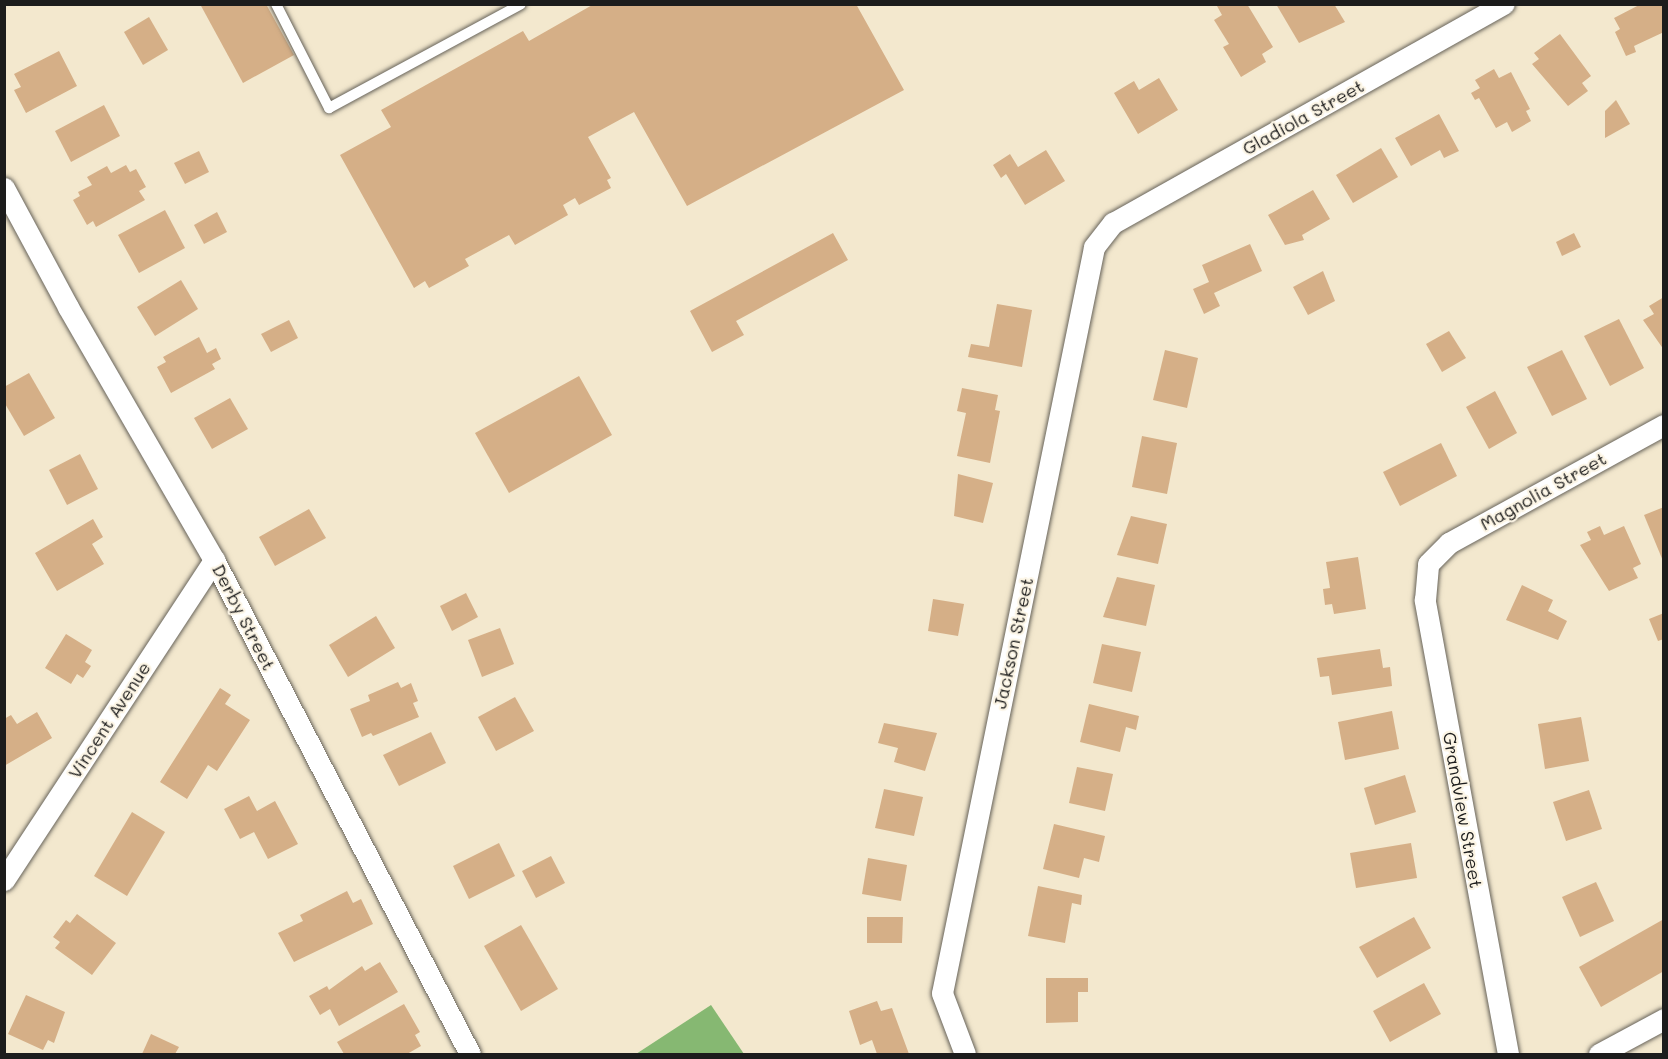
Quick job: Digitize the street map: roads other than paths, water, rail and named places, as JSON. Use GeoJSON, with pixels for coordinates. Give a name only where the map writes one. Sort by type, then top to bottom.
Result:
{"type":"FeatureCollection","features":[{"type":"Feature","properties":{"kind":"street","name":"Gladiola Street"},"geometry":{"type":"LineString","coordinates":[[1105,232],[1113,223],[1504,4]]}},
{"type":"Feature","properties":{"kind":"street","name":"Derby Street"},"geometry":{"type":"LineString","coordinates":[[4,188],[68,307],[214,560],[470,1054]]}},
{"type":"Feature","properties":{"kind":"street","name":"Jackson Street"},"geometry":{"type":"LineString","coordinates":[[965,1054],[942,993],[1094,247],[1105,232]]}},
{"type":"Feature","properties":{"kind":"street","name":"Magnolia Street"},"geometry":{"type":"LineString","coordinates":[[1428,564],[1449,543],[1664,425]]}},
{"type":"Feature","properties":{"kind":"street","name":"Vincent Avenue"},"geometry":{"type":"LineString","coordinates":[[4,880],[214,560]]}},
{"type":"Feature","properties":{"kind":"street","name":"Grandview Street"},"geometry":{"type":"LineString","coordinates":[[1428,564],[1425,600],[1508,1054]]}},
{"type":"Feature","properties":{"kind":"street"},"geometry":{"type":"LineString","coordinates":[[1599,1054],[1664,1019]]}},
{"type":"Feature","properties":{"kind":"lane"},"geometry":{"type":"LineString","coordinates":[[276,4],[329,108],[521,4]]}}]}
